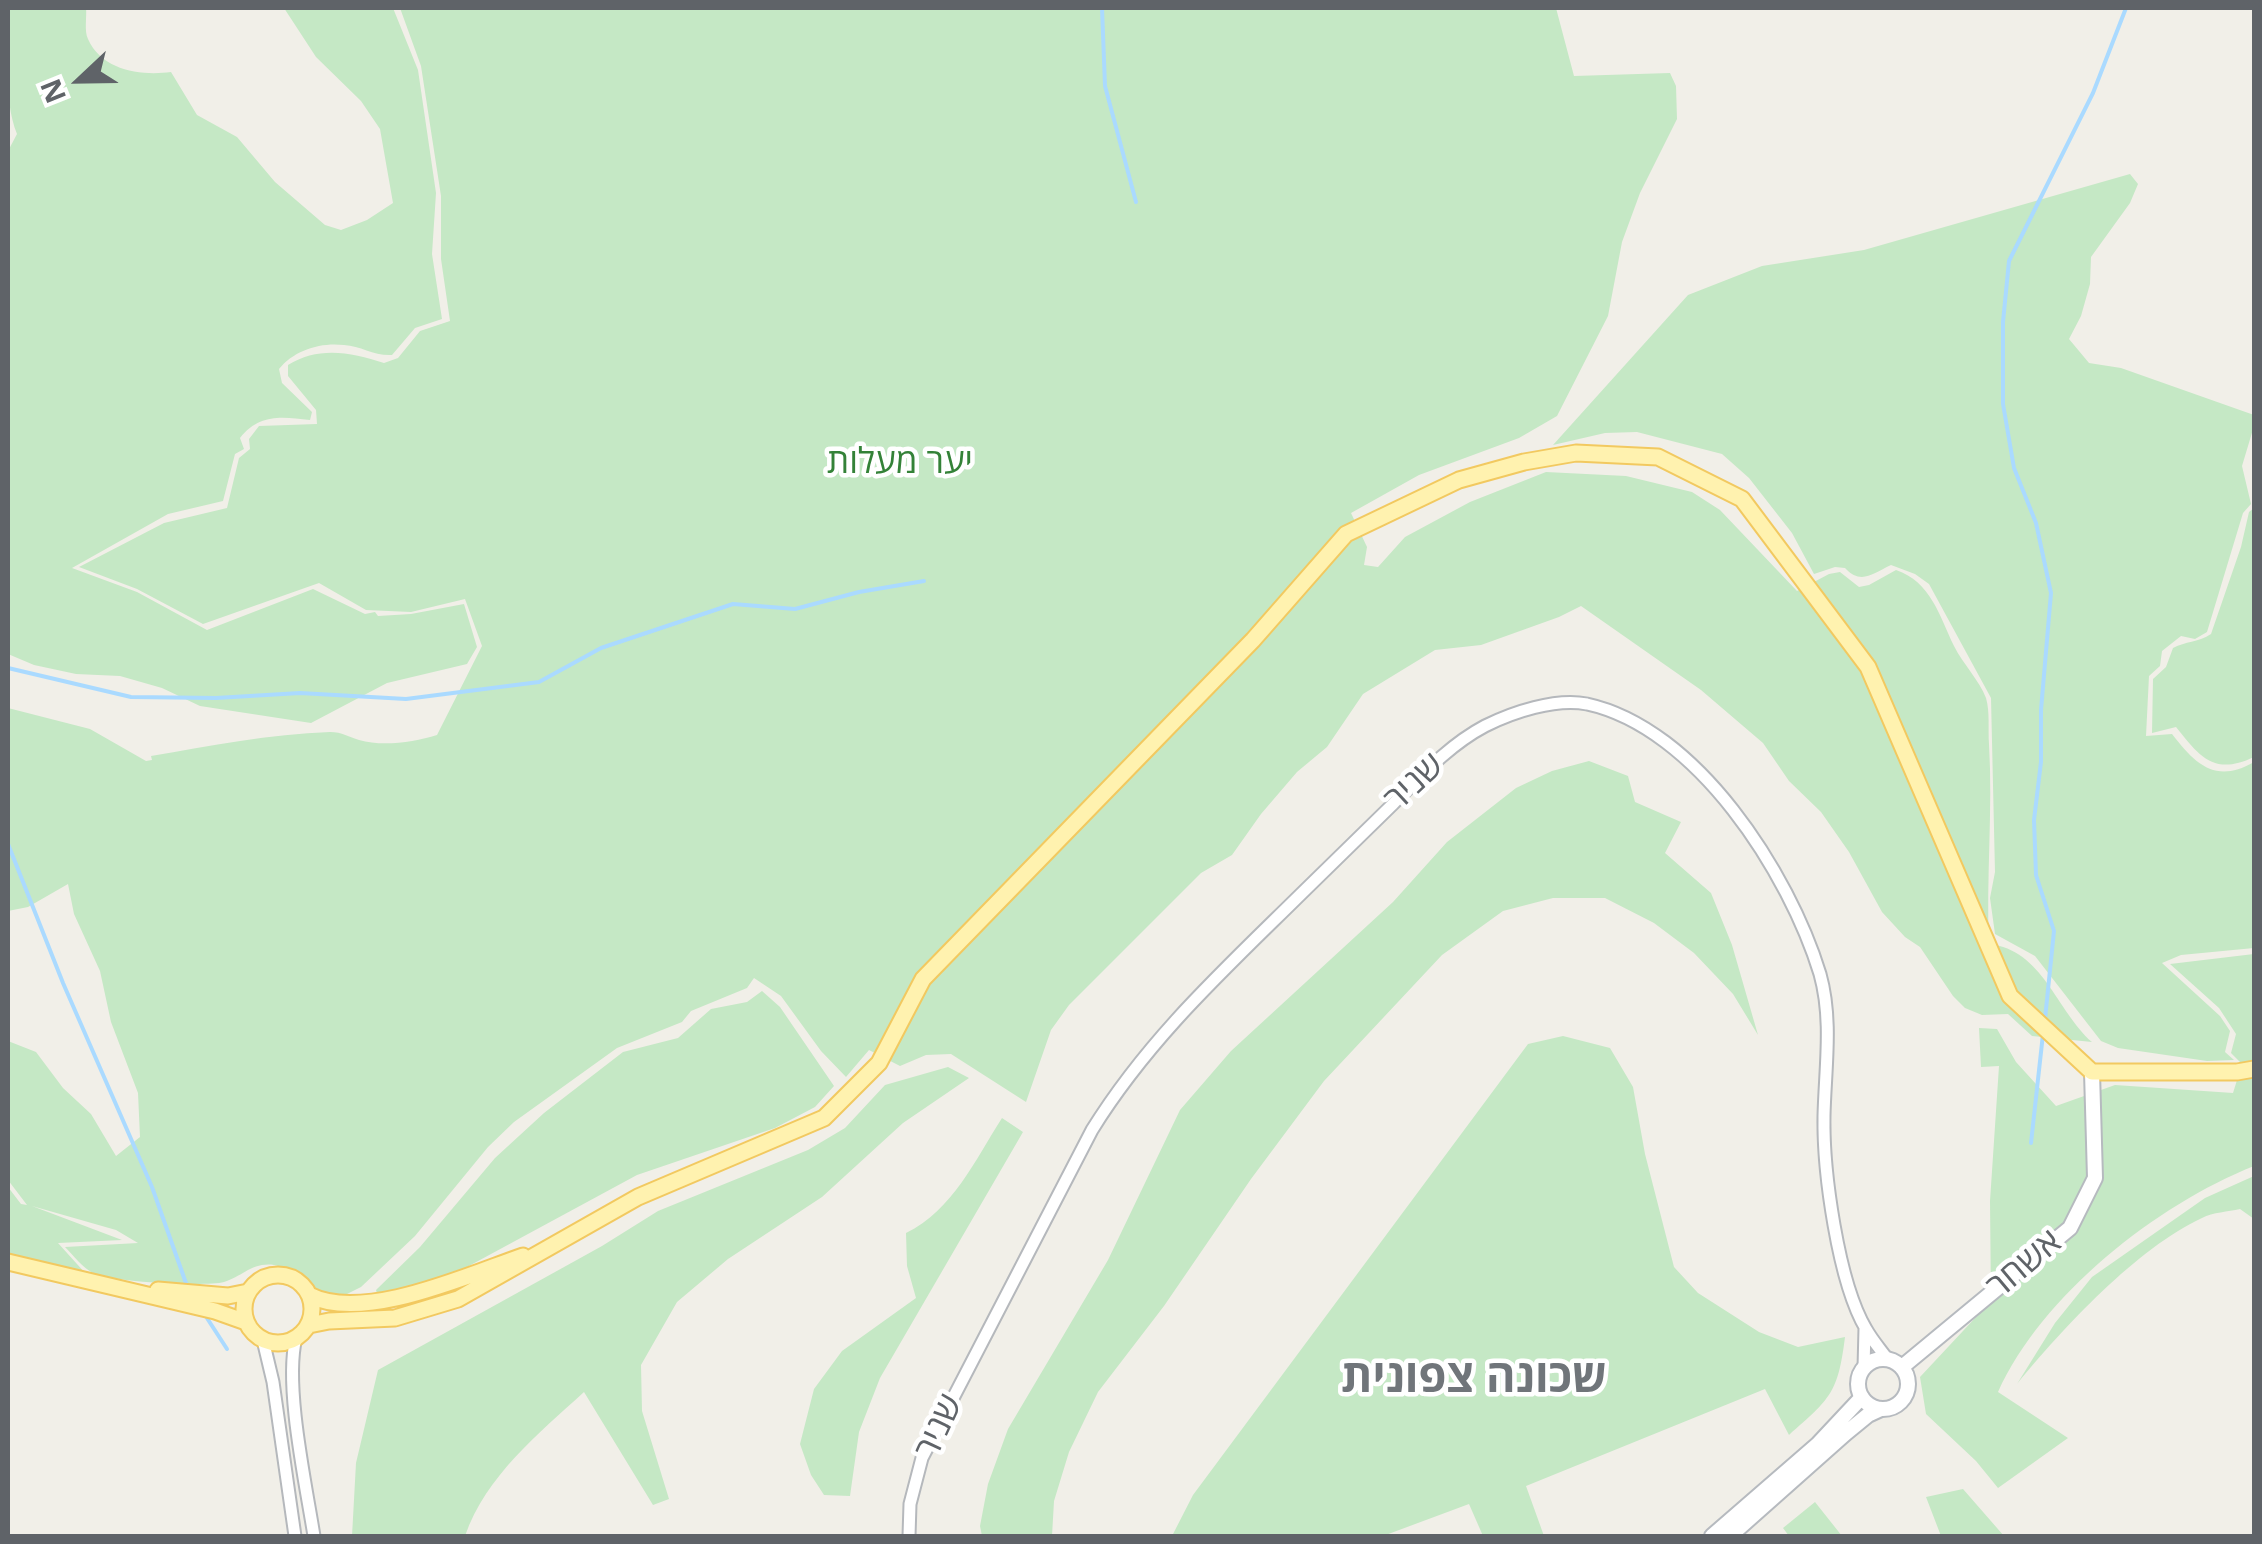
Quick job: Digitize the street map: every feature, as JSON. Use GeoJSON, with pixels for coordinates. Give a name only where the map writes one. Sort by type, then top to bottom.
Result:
{"type":"FeatureCollection","features":[{"type":"Feature","properties":{"kind":"main road"},"geometry":{"type":"LineString","coordinates":[[309,1325],[395,1318],[425,1311],[490,1283],[638,1197],[824,1118],[879,1063],[923,979],[1253,640],[1346,534],[1458,480],[1576,453],[1658,457],[1742,500],[1868,667],[2010,996],[2092,1072],[2237,1072],[2254,1068]]}},
{"type":"Feature","properties":{"kind":"main road","name":"אשחר"},"geometry":{"type":"LineString","coordinates":[[1895,1364],[2070,1228],[2095,1178],[2092,1072]]}},
{"type":"Feature","properties":{"kind":"main road"},"geometry":{"type":"LineString","coordinates":[[309,1295],[330,1304],[385,1298],[447,1283],[550,1247]]}},
{"type":"Feature","properties":{"kind":"main road"},"geometry":{"type":"LineString","coordinates":[[8,1262],[215,1311],[246,1322],[262,1340],[284,1343],[309,1325],[309,1295],[300,1283],[278,1274],[256,1283],[244,1303],[246,1322]]}},
{"type":"Feature","properties":{"kind":"main road"},"geometry":{"type":"LineString","coordinates":[[56,1274],[191,1293],[228,1296],[248,1292]]}},
{"type":"Feature","properties":{"kind":"main road"},"geometry":{"type":"LineString","coordinates":[[1730,1536],[1868,1415],[1896,1406],[1906,1394],[1908,1380],[1895,1364],[1878,1360],[1864,1368],[1858,1382],[1862,1397],[1882,1409]]}},
{"type":"Feature","properties":{"kind":"main road"},"geometry":{"type":"LineString","coordinates":[[1712,1536],[1818,1444],[1862,1397]]}},
{"type":"Feature","properties":{"kind":"street","name":"שניר"},"geometry":{"type":"LineString","coordinates":[[909,1536],[910,1504],[922,1458],[1083,1146],[1123,1080],[1188,1006],[1430,767],[1486,726],[1553,704],[1584,704],[1628,719],[1673,750],[1746,828],[1775,870],[1800,918],[1821,978],[1827,1014],[1824,1120],[1842,1263],[1865,1328],[1895,1364]]}},
{"type":"Feature","properties":{"kind":"street","name":"שניר"},"geometry":{"type":"LineString","coordinates":[[1864,1368],[1865,1328]]}},
{"type":"Feature","properties":{"kind":"street"},"geometry":{"type":"LineString","coordinates":[[296,1338],[293,1385],[314,1536]]}},
{"type":"Feature","properties":{"kind":"street"},"geometry":{"type":"LineString","coordinates":[[262,1340],[274,1382],[295,1536]]}},
{"type":"Feature","properties":{"kind":"green space"},"geometry":{"type":"Polygon","coordinates":[[[8,8],[86,8],[87,36],[103,58],[136,72],[171,72],[197,115],[237,137],[275,182],[325,225],[341,230],[367,220],[393,203],[380,129],[361,101],[316,57],[284,8],[393,8],[418,70],[436,193],[432,254],[442,319],[415,328],[392,355],[335,344],[317,346],[292,357],[279,369],[282,383],[312,412],[310,420],[281,418],[255,424],[240,438],[244,449],[235,454],[223,501],[168,514],[72,568],[137,592],[207,630],[313,589],[365,614],[375,612],[378,616],[464,604],[477,647],[467,664],[387,683],[311,723],[200,706],[162,688],[120,676],[76,674],[34,665],[8,654],[8,151],[17,134],[8,89],[8,8]]]}},
{"type":"Feature","properties":{"kind":"green space","name":"יער מעלות"},"geometry":{"type":"Polygon","coordinates":[[[400,8],[1556,8],[1574,76],[1670,73],[1676,86],[1677,119],[1640,193],[1622,242],[1608,316],[1557,416],[1519,438],[1419,475],[1351,513],[1367,547],[1364,565],[1378,567],[1405,537],[1470,502],[1546,472],[1626,476],[1692,492],[1720,510],[1797,591],[1840,572],[1859,587],[1896,570],[1908,575],[1926,591],[1986,698],[1989,944],[2023,957],[2036,969],[2092,1042],[2032,1036],[2008,1014],[1982,1015],[1965,1008],[1920,947],[1882,912],[1849,852],[1821,812],[1789,781],[1763,743],[1701,690],[1581,606],[1481,645],[1435,650],[1363,694],[1327,747],[1297,772],[1232,855],[1201,873],[1069,1005],[1051,1030],[1026,1102],[951,1054],[926,1055],[900,1066],[869,1050],[846,1077],[821,1051],[781,996],[754,978],[747,988],[691,1011],[682,1022],[617,1048],[514,1122],[488,1147],[415,1236],[361,1287],[345,1295],[310,1292],[290,1272],[274,1265],[259,1266],[214,1283],[158,1283],[103,1276],[86,1268],[65,1247],[138,1243],[116,1230],[32,1206],[122,1240],[58,1243],[86,1274],[8,1257],[8,1187],[21,1204],[27,1205],[8,1180],[8,1041],[36,1052],[63,1088],[91,1114],[116,1156],[140,1137],[138,1093],[111,1022],[100,971],[74,914],[68,884],[28,907],[8,911],[8,708],[90,729],[146,761],[152,760],[151,756],[195,748],[308,733],[334,732],[378,743],[409,742],[437,735],[482,646],[465,599],[411,612],[366,610],[319,583],[203,624],[137,589],[79,567],[164,523],[227,508],[239,458],[250,449],[249,439],[259,426],[317,424],[316,410],[288,376],[288,365],[323,353],[384,363],[398,358],[420,331],[450,321],[441,259],[441,196],[421,66],[400,8]]]}},
{"type":"Feature","properties":{"kind":"green space"},"geometry":{"type":"Polygon","coordinates":[[[2130,174],[2138,184],[2130,203],[2091,257],[2090,284],[2081,316],[2069,339],[2089,363],[2121,368],[2254,415],[2242,466],[2251,504],[2243,513],[2207,632],[2195,639],[2181,636],[2162,651],[2160,666],[2149,676],[2146,736],[2172,734],[2198,762],[2218,771],[2254,762],[2254,948],[2181,955],[2162,963],[2220,1016],[2230,1031],[2225,1052],[2234,1060],[2207,1061],[2118,1048],[2101,1041],[2035,956],[1995,934],[1990,898],[1995,872],[1991,698],[1929,584],[1891,565],[1862,577],[1835,567],[1814,574],[1792,533],[1749,478],[1722,454],[1637,432],[1605,433],[1553,445],[1688,295],[1762,266],[1864,250],[2130,174]]]}},
{"type":"Feature","properties":{"kind":"green space"},"geometry":{"type":"Polygon","coordinates":[[[2254,508],[2254,757],[2218,764],[2201,755],[2176,727],[2152,733],[2153,679],[2166,667],[2173,648],[2211,634],[2249,512],[2254,508]]]}},
{"type":"Feature","properties":{"kind":"green space"},"geometry":{"type":"Polygon","coordinates":[[[1589,761],[1628,776],[1635,802],[1681,822],[1665,853],[1711,893],[1732,945],[1758,1035],[1733,994],[1694,953],[1654,923],[1605,898],[1553,898],[1503,911],[1442,955],[1324,1081],[1251,1179],[1164,1306],[1098,1392],[1069,1452],[1054,1501],[1052,1536],[982,1536],[980,1526],[988,1484],[1008,1429],[1108,1260],[1180,1110],[1231,1051],[1393,902],[1447,842],[1516,788],[1552,771],[1589,761]]]}},
{"type":"Feature","properties":{"kind":"green space"},"geometry":{"type":"Polygon","coordinates":[[[2254,954],[2254,1166],[2179,1204],[2142,1229],[2072,1288],[2043,1321],[1998,1392],[2068,1438],[1998,1488],[1976,1461],[1926,1414],[1920,1377],[1991,1301],[1990,1201],[1999,1066],[1981,1067],[1979,1028],[1997,1029],[2016,1062],[2056,1106],[2115,1085],[2233,1093],[2242,1064],[2231,1053],[2236,1034],[2219,1008],[2170,964],[2254,954]]]}},
{"type":"Feature","properties":{"kind":"green space"},"geometry":{"type":"Polygon","coordinates":[[[762,991],[780,1007],[834,1086],[815,1107],[775,1128],[637,1175],[382,1313],[376,1290],[420,1247],[495,1158],[544,1113],[623,1052],[678,1038],[711,1009],[747,1002],[762,991]]]}},
{"type":"Feature","properties":{"kind":"green space"},"geometry":{"type":"Polygon","coordinates":[[[1563,1036],[1610,1048],[1633,1087],[1645,1154],[1674,1267],[1698,1293],[1759,1332],[1798,1347],[1845,1337],[1835,1383],[1823,1402],[1789,1435],[1765,1389],[1526,1486],[1544,1536],[1483,1536],[1469,1504],[1383,1536],[1172,1536],[1193,1495],[1528,1044],[1563,1036]]]}},
{"type":"Feature","properties":{"kind":"green space"},"geometry":{"type":"Polygon","coordinates":[[[948,1067],[969,1078],[903,1123],[822,1197],[728,1259],[677,1302],[641,1365],[642,1411],[669,1499],[653,1505],[584,1392],[500,1475],[474,1514],[465,1536],[352,1536],[356,1463],[378,1370],[658,1211],[808,1150],[845,1128],[885,1085],[948,1067]]]}},
{"type":"Feature","properties":{"kind":"green space"},"geometry":{"type":"Polygon","coordinates":[[[1002,1118],[1023,1132],[880,1378],[859,1432],[850,1496],[824,1495],[811,1475],[800,1444],[814,1389],[842,1351],[916,1298],[907,1266],[906,1233],[950,1198],[1002,1118]]]}},
{"type":"Feature","properties":{"kind":"green space"},"geometry":{"type":"Polygon","coordinates":[[[2254,1176],[2254,1219],[2240,1209],[2211,1214],[2177,1231],[2127,1269],[2017,1384],[2055,1323],[2092,1277],[2205,1198],[2254,1176]]]}},
{"type":"Feature","properties":{"kind":"green space"},"geometry":{"type":"Polygon","coordinates":[[[1963,1489],[2004,1536],[1941,1536],[1926,1497],[1963,1489]]]}},
{"type":"Feature","properties":{"kind":"green space"},"geometry":{"type":"Polygon","coordinates":[[[1815,1502],[1842,1536],[1789,1536],[1783,1528],[1815,1502]]]}},
{"type":"Feature","properties":{"kind":"waterway"},"geometry":{"type":"LineString","coordinates":[[1102,8],[1105,86],[1136,202]]}},
{"type":"Feature","properties":{"kind":"waterway"},"geometry":{"type":"LineString","coordinates":[[2045,1019],[2054,931],[2036,875],[2034,820],[2051,593],[2036,523],[2014,468],[2003,404],[2003,322],[2009,261],[2093,93],[2126,8]]}},
{"type":"Feature","properties":{"kind":"waterway"},"geometry":{"type":"LineString","coordinates":[[8,668],[131,697],[216,698],[300,693],[406,699],[539,682],[601,648],[733,604],[795,609],[859,592],[924,581]]}},
{"type":"Feature","properties":{"kind":"waterway"},"geometry":{"type":"LineString","coordinates":[[8,844],[63,983],[152,1187],[187,1286]]}},
{"type":"Feature","properties":{"kind":"waterway"},"geometry":{"type":"LineString","coordinates":[[2031,1143],[2043,1034]]}},
{"type":"Feature","properties":{"kind":"waterway"},"geometry":{"type":"LineString","coordinates":[[205,1315],[227,1349]]}},
{"type":"Feature","properties":{"kind":"district","name":"שכונה צפונית"},"geometry":{"type":"Point","coordinates":[1474,1379]}}]}
